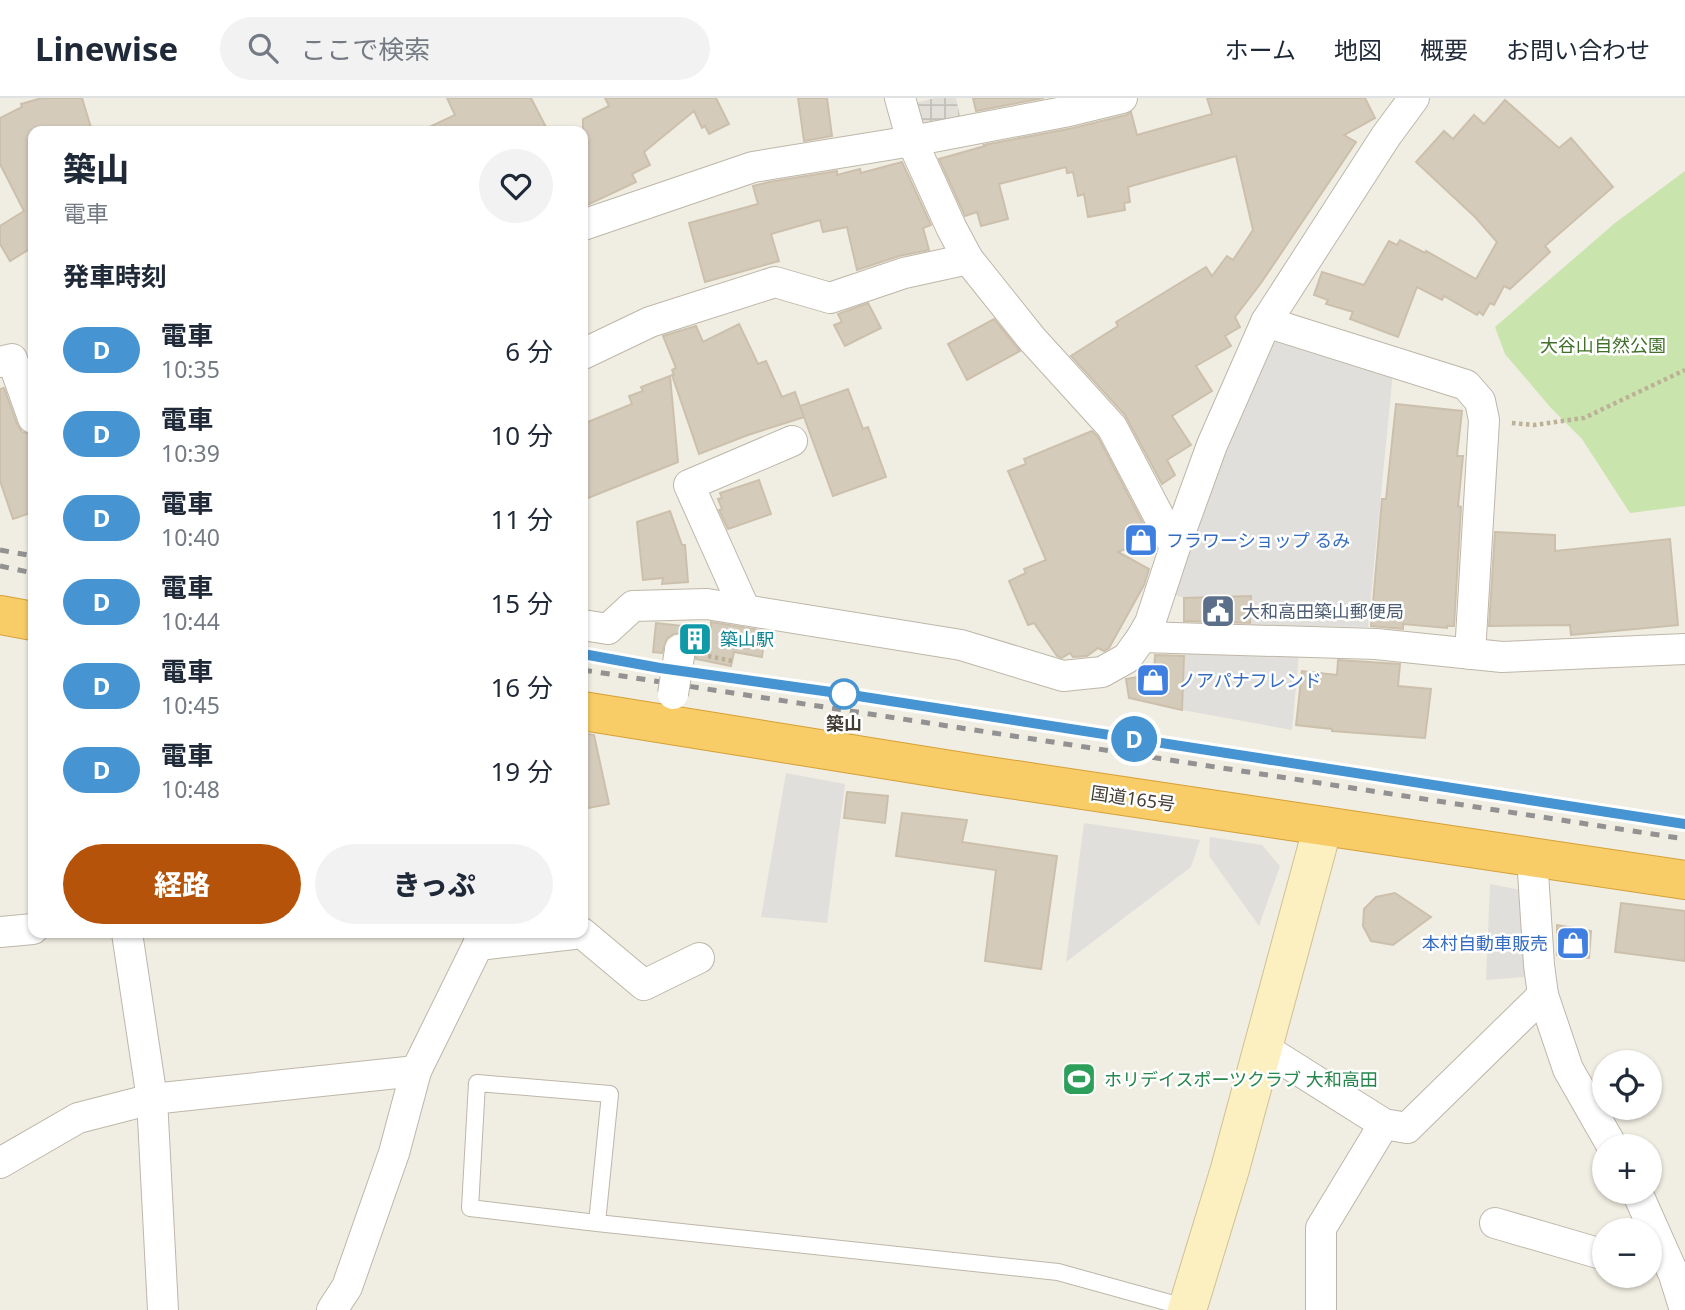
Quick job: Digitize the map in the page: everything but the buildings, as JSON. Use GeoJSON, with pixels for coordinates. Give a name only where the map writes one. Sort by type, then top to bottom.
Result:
{"type":"FeatureCollection","features":[{"type":"Feature","properties":{"kind":"highway"},"geometry":{"type":"LineString","coordinates":[[0,615],[28,620]]}},
{"type":"Feature","properties":{"kind":"highway","name":"国道165号"},"geometry":{"type":"LineString","coordinates":[[588,712],[982,775],[1685,880]]}},
{"type":"Feature","properties":{"kind":"street"},"geometry":{"type":"LineString","coordinates":[[900,98],[912,141],[968,259],[1032,339],[1112,426],[1175,547]]}},
{"type":"Feature","properties":{"kind":"street"},"geometry":{"type":"LineString","coordinates":[[588,223],[753,167],[912,141],[1068,104],[1122,98]]}},
{"type":"Feature","properties":{"kind":"street"},"geometry":{"type":"LineString","coordinates":[[588,626],[608,629],[633,606],[707,604],[961,645],[1063,676],[1102,672],[1127,658],[1150,623],[1212,445],[1266,322],[1385,136],[1415,98]]}},
{"type":"Feature","properties":{"kind":"street"},"geometry":{"type":"LineString","coordinates":[[588,352],[650,322],[775,282],[830,298],[904,273],[968,259]]}},
{"type":"Feature","properties":{"kind":"street"},"geometry":{"type":"LineString","coordinates":[[1266,322],[1466,385],[1480,401],[1484,420],[1470,654]]}},
{"type":"Feature","properties":{"kind":"street"},"geometry":{"type":"LineString","coordinates":[[15,359],[28,402]]}},
{"type":"Feature","properties":{"kind":"street"},"geometry":{"type":"LineString","coordinates":[[745,610],[689,485],[792,440]]}},
{"type":"Feature","properties":{"kind":"street"},"geometry":{"type":"LineString","coordinates":[[1142,637],[1376,644],[1502,657],[1685,649]]}},
{"type":"Feature","properties":{"kind":"street"},"geometry":{"type":"LineString","coordinates":[[673,694],[680,650]]}},
{"type":"Feature","properties":{"kind":"street"},"geometry":{"type":"LineString","coordinates":[[1188,1309],[1230,1169],[1324,826]]}},
{"type":"Feature","properties":{"kind":"street"},"geometry":{"type":"LineString","coordinates":[[1532,857],[1543,995],[1568,1069],[1605,1134]]}},
{"type":"Feature","properties":{"kind":"street"},"geometry":{"type":"LineString","coordinates":[[0,932],[28,929]]}},
{"type":"Feature","properties":{"kind":"street"},"geometry":{"type":"LineString","coordinates":[[128,938],[152,1099],[163,1310]]}},
{"type":"Feature","properties":{"kind":"street"},"geometry":{"type":"LineString","coordinates":[[588,938],[644,985],[699,958]]}},
{"type":"Feature","properties":{"kind":"street"},"geometry":{"type":"LineString","coordinates":[[332,1310],[347,1287],[394,1153],[416,1071],[480,939]]}},
{"type":"Feature","properties":{"kind":"street"},"geometry":{"type":"LineString","coordinates":[[1262,1047],[1384,1124],[1407,1128],[1543,995]]}},
{"type":"Feature","properties":{"kind":"street"},"geometry":{"type":"LineString","coordinates":[[0,1163],[78,1118],[152,1099],[416,1071]]}},
{"type":"Feature","properties":{"kind":"street"},"geometry":{"type":"LineString","coordinates":[[1321,1310],[1321,1228],[1384,1124]]}},
{"type":"Feature","properties":{"kind":"street"},"geometry":{"type":"LineString","coordinates":[[1495,1223],[1592,1251]]}},
{"type":"Feature","properties":{"kind":"street"},"geometry":{"type":"LineString","coordinates":[[1662,1271],[1685,1310]]}},
{"type":"Feature","properties":{"kind":"lane"},"geometry":{"type":"LineString","coordinates":[[597,1223],[610,1094],[477,1083],[470,1208],[597,1223],[1058,1272],[1188,1309]]}},
{"type":"Feature","properties":{"kind":"path"},"geometry":{"type":"LineString","coordinates":[[1484,420],[1534,425],[1584,418],[1685,370]]}},
{"type":"Feature","properties":{"kind":"shaded area"},"geometry":{"type":"Polygon","coordinates":[[[935,98],[956,98],[962,126],[923,136],[915,103],[935,98]]]}},
{"type":"Feature","properties":{"kind":"shaded area"},"geometry":{"type":"Polygon","coordinates":[[[1272,341],[1321,349],[1393,372],[1368,627],[1250,625],[1251,596],[1184,598],[1173,594],[1213,466],[1272,341]]]}},
{"type":"Feature","properties":{"kind":"shaded area"},"geometry":{"type":"Polygon","coordinates":[[[1185,648],[1299,653],[1292,730],[1182,710],[1185,648]]]}},
{"type":"Feature","properties":{"kind":"shaded area"},"geometry":{"type":"Polygon","coordinates":[[[786,773],[845,784],[827,923],[761,917],[786,773]]]}},
{"type":"Feature","properties":{"kind":"shaded area"},"geometry":{"type":"Polygon","coordinates":[[[1084,823],[1200,840],[1191,867],[1066,962],[1084,823]]]}},
{"type":"Feature","properties":{"kind":"shaded area"},"geometry":{"type":"Polygon","coordinates":[[[1210,837],[1262,845],[1280,866],[1259,926],[1209,856],[1210,837]]]}},
{"type":"Feature","properties":{"kind":"shaded area"},"geometry":{"type":"Polygon","coordinates":[[[1490,884],[1526,891],[1524,977],[1486,980],[1490,884]]]}},
{"type":"Feature","properties":{"kind":"green space","name":"大谷山自然公園"},"geometry":{"type":"Polygon","coordinates":[[[1685,171],[1685,506],[1630,513],[1582,439],[1551,408],[1505,354],[1495,327],[1615,223],[1685,171]]]}},
{"type":"Feature","properties":{"kind":"railway"},"geometry":{"type":"LineString","coordinates":[[0,550],[28,555]]}},
{"type":"Feature","properties":{"kind":"railway"},"geometry":{"type":"LineString","coordinates":[[0,566],[28,572]]}},
{"type":"Feature","properties":{"kind":"railway"},"geometry":{"type":"LineString","coordinates":[[588,655],[1685,824]]}},
{"type":"Feature","properties":{"kind":"railway"},"geometry":{"type":"LineString","coordinates":[[588,671],[1685,839]]}},
{"type":"Feature","properties":{"kind":"train","name":"D"},"geometry":{"type":"LineString","coordinates":[[588,655],[1685,824]]}},
{"type":"Feature","properties":{"kind":"place","name":"フラワーショップ るみ"},"geometry":{"type":"Point","coordinates":[1141,540]}},
{"type":"Feature","properties":{"kind":"place","name":"大和高田築山郵便局"},"geometry":{"type":"Point","coordinates":[1218,611]}},
{"type":"Feature","properties":{"kind":"place","name":"築山駅"},"geometry":{"type":"Point","coordinates":[695,639]}},
{"type":"Feature","properties":{"kind":"place","name":"ノアパナフレンド"},"geometry":{"type":"Point","coordinates":[1153,680]}},
{"type":"Feature","properties":{"kind":"place","name":"築山"},"geometry":{"type":"Point","coordinates":[844,694]}},
{"type":"Feature","properties":{"kind":"place","name":"本村自動車販売"},"geometry":{"type":"Point","coordinates":[1573,943]}},
{"type":"Feature","properties":{"kind":"place","name":"ホリデイスポーツクラブ 大和高田"},"geometry":{"type":"Point","coordinates":[1079,1079]}}]}
